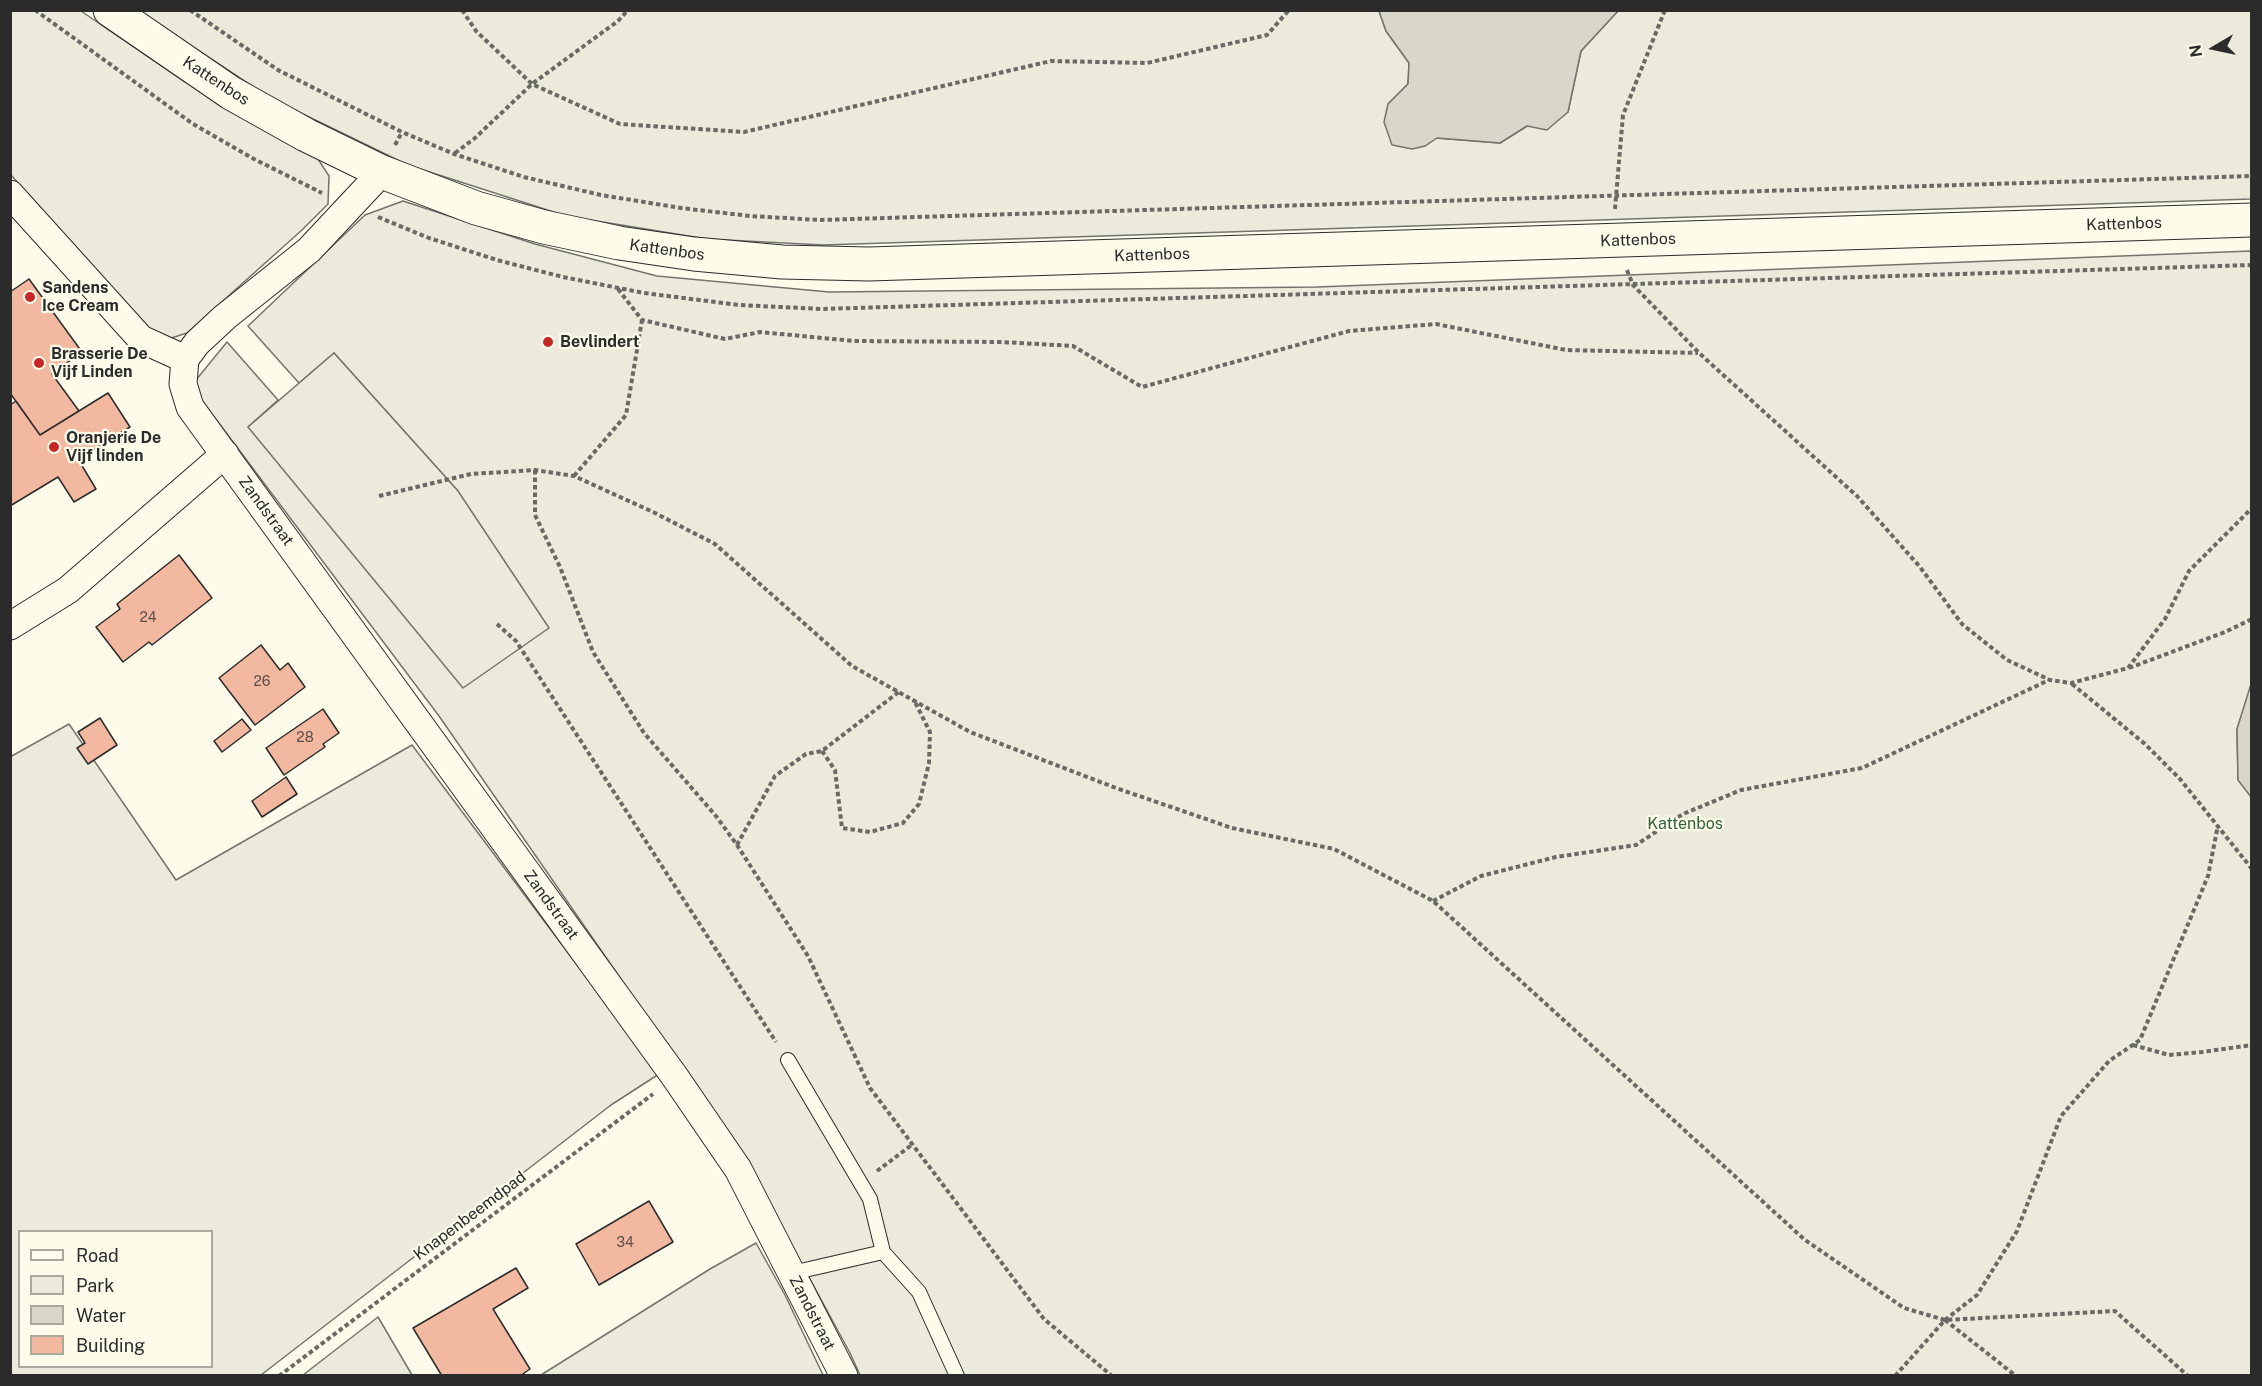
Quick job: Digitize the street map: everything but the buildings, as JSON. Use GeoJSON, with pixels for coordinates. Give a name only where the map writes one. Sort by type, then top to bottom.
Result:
{"type":"FeatureCollection","features":[{"type":"Feature","properties":{"kind":"main road","name":"Kattenbos"},"geometry":{"type":"LineString","coordinates":[[110,10],[231,93],[306,135],[382,172],[476,208],[544,228],[619,243],[694,254],[782,262],[869,264],[2252,220]]}},
{"type":"Feature","properties":{"kind":"street"},"geometry":{"type":"LineString","coordinates":[[10,194],[141,339],[185,359],[197,342],[225,317],[309,250],[382,172]]}},
{"type":"Feature","properties":{"kind":"street","name":"Zandstraat"},"geometry":{"type":"LineString","coordinates":[[185,359],[183,384],[190,407],[675,1077],[738,1169],[844,1376]]}},
{"type":"Feature","properties":{"kind":"street"},"geometry":{"type":"LineString","coordinates":[[10,626],[68,590],[225,454]]}},
{"type":"Feature","properties":{"kind":"lane"},"geometry":{"type":"LineString","coordinates":[[788,1060],[870,1199],[883,1252],[919,1292],[957,1376]]}},
{"type":"Feature","properties":{"kind":"lane"},"geometry":{"type":"LineString","coordinates":[[792,1273],[883,1252]]}},
{"type":"Feature","properties":{"kind":"path"},"geometry":{"type":"LineString","coordinates":[[34,10],[193,123],[301,184],[350,206],[429,238],[497,260],[644,293],[739,305],[822,309],[2252,265]]}},
{"type":"Feature","properties":{"kind":"path"},"geometry":{"type":"LineString","coordinates":[[189,10],[278,70],[402,132],[454,154],[524,177],[601,195],[750,216],[820,220],[2252,176]]}},
{"type":"Feature","properties":{"kind":"path"},"geometry":{"type":"LineString","coordinates":[[462,10],[476,31],[532,84],[620,124],[744,132],[1051,61],[1147,63],[1267,35],[1289,10]]}},
{"type":"Feature","properties":{"kind":"path"},"geometry":{"type":"LineString","coordinates":[[454,154],[476,138],[532,84],[618,21],[628,10]]}},
{"type":"Feature","properties":{"kind":"path"},"geometry":{"type":"LineString","coordinates":[[1665,10],[1623,115],[1614,240],[1633,285],[1699,353],[1857,496],[1920,567],[1962,624],[2007,660],[2050,680],[2071,683],[2128,668],[2224,632],[2252,619]]}},
{"type":"Feature","properties":{"kind":"path"},"geometry":{"type":"LineString","coordinates":[[618,288],[642,320],[725,339],[760,332],[854,341],[1002,342],[1074,346],[1142,387],[1348,331],[1436,324],[1566,350],[1699,353]]}},
{"type":"Feature","properties":{"kind":"path"},"geometry":{"type":"LineString","coordinates":[[574,476],[626,415],[642,320]]}},
{"type":"Feature","properties":{"kind":"path"},"geometry":{"type":"LineString","coordinates":[[535,470],[535,515],[560,567],[593,652],[644,733],[716,816],[737,845],[808,956],[870,1088],[1044,1319],[1112,1376]]}},
{"type":"Feature","properties":{"kind":"path"},"geometry":{"type":"LineString","coordinates":[[379,496],[471,474],[535,470],[574,476],[652,512],[716,544],[852,666],[970,732],[1232,828],[1334,849],[1433,901],[1805,1240],[1904,1308],[1945,1320],[2115,1311],[2187,1376]]}},
{"type":"Feature","properties":{"kind":"path"},"geometry":{"type":"LineString","coordinates":[[2128,668],[2165,619],[2189,571],[2252,508]]}},
{"type":"Feature","properties":{"kind":"path"},"geometry":{"type":"LineString","coordinates":[[497,624],[516,641],[788,1060]]}},
{"type":"Feature","properties":{"kind":"path"},"geometry":{"type":"LineString","coordinates":[[1433,901],[1481,876],[1556,857],[1636,845],[1683,814],[1741,790],[1862,768],[2050,680]]}},
{"type":"Feature","properties":{"kind":"path"},"geometry":{"type":"LineString","coordinates":[[2071,683],[2145,744],[2180,779],[2252,869]]}},
{"type":"Feature","properties":{"kind":"path"},"geometry":{"type":"LineString","coordinates":[[737,845],[775,776],[806,754],[822,751],[900,691]]}},
{"type":"Feature","properties":{"kind":"path"},"geometry":{"type":"LineString","coordinates":[[822,751],[835,770],[842,828],[870,832],[903,823],[919,804],[929,763],[930,732],[914,700]]}},
{"type":"Feature","properties":{"kind":"path"},"geometry":{"type":"LineString","coordinates":[[1895,1376],[1945,1320],[1977,1295],[2017,1231],[2061,1116],[2109,1061],[2140,1040],[2208,876],[2218,825]]}},
{"type":"Feature","properties":{"kind":"path"},"geometry":{"type":"LineString","coordinates":[[2133,1045],[2169,1054],[2202,1053],[2252,1045]]}},
{"type":"Feature","properties":{"kind":"path","name":"Knapenbeemdpad"},"geometry":{"type":"LineString","coordinates":[[279,1376],[675,1077]]}},
{"type":"Feature","properties":{"kind":"path"},"geometry":{"type":"LineString","coordinates":[[861,1183],[913,1144]]}},
{"type":"Feature","properties":{"kind":"path"},"geometry":{"type":"LineString","coordinates":[[1945,1320],[2016,1376]]}},
{"type":"Feature","properties":{"kind":"green space"},"geometry":{"type":"Polygon","coordinates":[[[10,11],[81,11],[182,80],[316,156],[329,176],[328,204],[187,333],[159,342],[11,175],[10,11]]]}},
{"type":"Feature","properties":{"kind":"green space"},"geometry":{"type":"Polygon","coordinates":[[[138,11],[1379,11],[1386,31],[1409,63],[1408,84],[1388,104],[1425,146],[1436,138],[1500,143],[1527,126],[1568,112],[1581,51],[1618,11],[2251,11],[2251,199],[823,245],[707,239],[566,216],[408,165],[272,99],[138,11]]]}},
{"type":"Feature","properties":{"kind":"green space","name":"Kattenbos"},"geometry":{"type":"Polygon","coordinates":[[[403,201],[535,244],[657,276],[829,292],[1317,287],[2251,251],[2252,684],[2237,729],[2238,779],[2252,797],[2251,1375],[860,1375],[744,1157],[439,716],[191,386],[227,342],[278,400],[248,427],[458,491],[334,353],[299,383],[248,326],[365,215],[403,201]]]}},
{"type":"Feature","properties":{"kind":"green space"},"geometry":{"type":"Polygon","coordinates":[[[69,724],[176,880],[412,745],[659,1074],[611,1105],[261,1375],[11,1375],[10,757],[69,724]]]}},
{"type":"Feature","properties":{"kind":"green space"},"geometry":{"type":"Polygon","coordinates":[[[756,1243],[785,1295],[823,1375],[541,1375],[710,1269],[756,1243]]]}},
{"type":"Feature","properties":{"kind":"green space"},"geometry":{"type":"Polygon","coordinates":[[[378,1317],[412,1375],[303,1375],[378,1317]]]}},
{"type":"Feature","properties":{"kind":"shaded area"},"geometry":{"type":"Polygon","coordinates":[[[334,353],[458,491],[549,628],[463,688],[248,427],[334,353]]]}},
{"type":"Feature","properties":{"kind":"water"},"geometry":{"type":"Polygon","coordinates":[[[1379,10],[1618,11],[1581,51],[1568,112],[1547,130],[1527,126],[1500,143],[1437,138],[1425,146],[1412,149],[1392,145],[1384,122],[1388,104],[1408,84],[1409,63],[1386,31],[1379,10]]]}},
{"type":"Feature","properties":{"kind":"water"},"geometry":{"type":"Polygon","coordinates":[[[2251,684],[2251,797],[2238,780],[2237,729],[2251,684]]]}},
{"type":"Feature","properties":{"kind":"place","name":"Sandens Ice Cream"},"geometry":{"type":"Point","coordinates":[30,297]}},
{"type":"Feature","properties":{"kind":"place","name":"Bevlindert"},"geometry":{"type":"Point","coordinates":[548,342]}},
{"type":"Feature","properties":{"kind":"place","name":"Brasserie De Vijf Linden"},"geometry":{"type":"Point","coordinates":[39,363]}},
{"type":"Feature","properties":{"kind":"place","name":"Oranjerie De Vijf linden"},"geometry":{"type":"Point","coordinates":[54,447]}}]}
